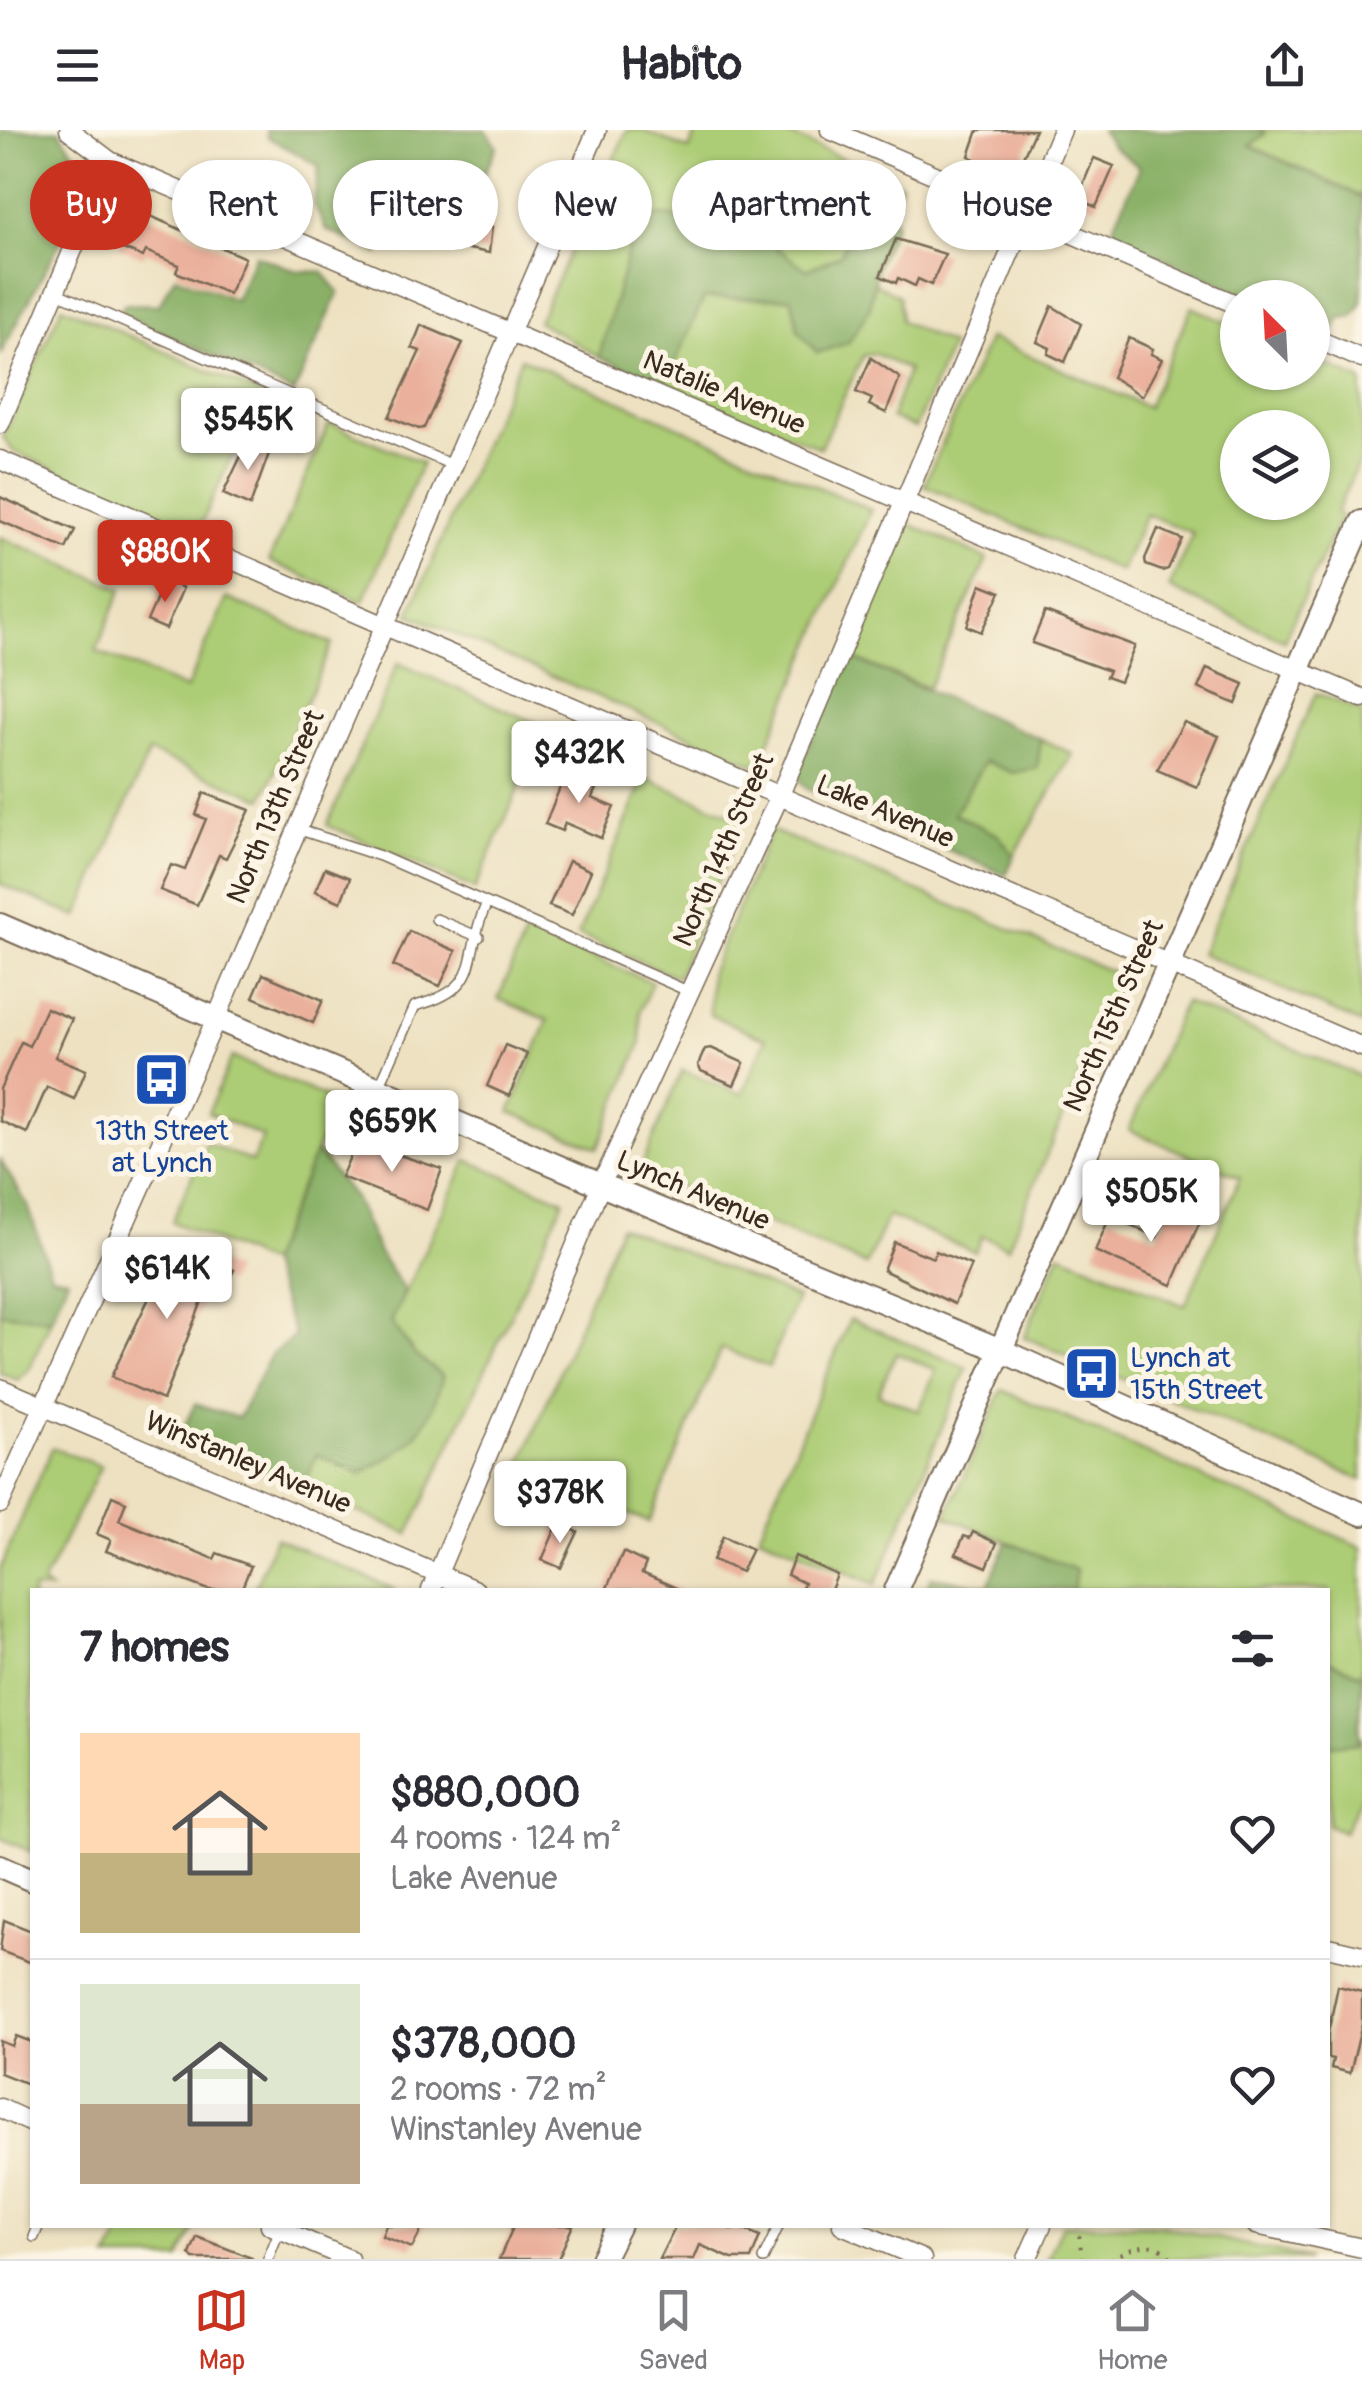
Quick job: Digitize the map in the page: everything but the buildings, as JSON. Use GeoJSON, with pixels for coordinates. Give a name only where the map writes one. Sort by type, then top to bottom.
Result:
{"type":"FeatureCollection","features":[{"type":"Feature","properties":{"kind":"street","name":"Natalie Avenue"},"geometry":{"type":"LineString","coordinates":[[69,130],[109,160]]}},
{"type":"Feature","properties":{"kind":"street","name":"North 13th Street"},"geometry":{"type":"LineString","coordinates":[[0,1504],[216,1018],[597,130]]}},
{"type":"Feature","properties":{"kind":"street"},"geometry":{"type":"LineString","coordinates":[[830,130],[926,171]]}},
{"type":"Feature","properties":{"kind":"street","name":"North 14th Street"},"geometry":{"type":"LineString","coordinates":[[1050,160],[1062,130]]}},
{"type":"Feature","properties":{"kind":"street","name":"Natalie Avenue"},"geometry":{"type":"LineString","coordinates":[[152,179],[1362,698]]}},
{"type":"Feature","properties":{"kind":"street"},"geometry":{"type":"LineString","coordinates":[[1087,239],[1220,297]]}},
{"type":"Feature","properties":{"kind":"street"},"geometry":{"type":"LineString","coordinates":[[0,424],[73,250]]}},
{"type":"Feature","properties":{"kind":"street","name":"North 14th Street"},"geometry":{"type":"LineString","coordinates":[[434,1582],[601,1186],[779,797],[1013,250]]}},
{"type":"Feature","properties":{"kind":"street"},"geometry":{"type":"LineString","coordinates":[[1330,346],[1362,359]]}},
{"type":"Feature","properties":{"kind":"street","name":"Lake Avenue"},"geometry":{"type":"LineString","coordinates":[[0,460],[382,628],[1362,1047]]}},
{"type":"Feature","properties":{"kind":"street","name":"North 15th Street"},"geometry":{"type":"LineString","coordinates":[[897,1588],[1362,522]]}},
{"type":"Feature","properties":{"kind":"street","name":"Lynch Avenue"},"geometry":{"type":"LineString","coordinates":[[0,925],[601,1186],[998,1350],[1362,1514]]}},
{"type":"Feature","properties":{"kind":"street","name":"Winstanley Avenue"},"geometry":{"type":"LineString","coordinates":[[0,1388],[434,1582],[465,1588]]}},
{"type":"Feature","properties":{"kind":"street"},"geometry":{"type":"LineString","coordinates":[[0,1866],[30,1879]]}},
{"type":"Feature","properties":{"kind":"street"},"geometry":{"type":"LineString","coordinates":[[1330,1947],[1362,1955]]}},
{"type":"Feature","properties":{"kind":"street"},"geometry":{"type":"LineString","coordinates":[[0,2108],[30,2121]]}},
{"type":"Feature","properties":{"kind":"street"},"geometry":{"type":"LineString","coordinates":[[277,2228],[349,2259]]}},
{"type":"Feature","properties":{"kind":"street"},"geometry":{"type":"LineString","coordinates":[[605,2257],[618,2228]]}},
{"type":"Feature","properties":{"kind":"street"},"geometry":{"type":"LineString","coordinates":[[849,2228],[922,2259]]}},
{"type":"Feature","properties":{"kind":"street"},"geometry":{"type":"LineString","coordinates":[[1027,2259],[1041,2228]]}},
{"type":"Feature","properties":{"kind":"street"},"geometry":{"type":"LineString","coordinates":[[1270,2228],[1362,2248]]}},
{"type":"Feature","properties":{"kind":"lane"},"geometry":{"type":"LineString","coordinates":[[55,292],[452,466]]}},
{"type":"Feature","properties":{"kind":"lane"},"geometry":{"type":"LineString","coordinates":[[297,829],[380,856],[486,906],[690,992]]}},
{"type":"Feature","properties":{"kind":"lane"},"geometry":{"type":"LineString","coordinates":[[378,1089],[415,1006],[448,997],[465,976],[480,936],[477,924],[486,906]]}},
{"type":"Feature","properties":{"kind":"lane"},"geometry":{"type":"LineString","coordinates":[[436,919],[480,936]]}},
{"type":"Feature","properties":{"kind":"lane"},"geometry":{"type":"LineString","coordinates":[[34,2237],[38,2228]]}},
{"type":"Feature","properties":{"kind":"lane"},"geometry":{"type":"LineString","coordinates":[[268,2259],[275,2228]]}},
{"type":"Feature","properties":{"kind":"lane"},"geometry":{"type":"LineString","coordinates":[[763,2259],[778,2228]]}},
{"type":"Feature","properties":{"kind":"path"},"geometry":{"type":"LineString","coordinates":[[1078,2228],[1082,2259]]}},
{"type":"Feature","properties":{"kind":"path"},"geometry":{"type":"LineString","coordinates":[[1111,2259],[1144,2244],[1162,2248],[1172,2259]]}},
{"type":"Feature","properties":{"kind":"green space"},"geometry":{"type":"Polygon","coordinates":[[[0,130],[59,130],[79,160],[30,160],[30,250],[56,250],[0,355],[0,130]]]}},
{"type":"Feature","properties":{"kind":"green space"},"geometry":{"type":"Polygon","coordinates":[[[266,130],[486,130],[497,146],[491,160],[333,160],[333,233],[326,230],[314,204],[319,166],[267,137],[266,130]]]}},
{"type":"Feature","properties":{"kind":"green space"},"geometry":{"type":"Polygon","coordinates":[[[627,130],[642,130],[689,150],[698,130],[778,130],[846,160],[672,160],[672,217],[652,215],[652,160],[613,160],[627,130]]]}},
{"type":"Feature","properties":{"kind":"green space"},"geometry":{"type":"Polygon","coordinates":[[[1101,130],[1262,130],[1265,134],[1250,146],[1362,197],[1362,302],[1353,316],[1340,318],[1330,334],[1330,280],[1220,280],[1220,283],[1110,234],[1140,167],[1113,147],[1101,130]]]}},
{"type":"Feature","properties":{"kind":"green space"},"geometry":{"type":"Polygon","coordinates":[[[1262,130],[1362,130],[1362,197],[1249,145],[1264,135],[1262,130]]]}},
{"type":"Feature","properties":{"kind":"green space"},"geometry":{"type":"Polygon","coordinates":[[[652,215],[672,217],[672,250],[780,250],[807,270],[842,250],[884,250],[869,310],[848,343],[817,353],[798,330],[792,298],[704,298],[665,385],[599,357],[629,250],[652,250],[652,215]]]}},
{"type":"Feature","properties":{"kind":"green space"},"geometry":{"type":"Polygon","coordinates":[[[571,250],[629,250],[599,357],[538,321],[571,250]]]}},
{"type":"Feature","properties":{"kind":"green space"},"geometry":{"type":"Polygon","coordinates":[[[779,250],[843,250],[841,255],[806,270],[779,250]]]}},
{"type":"Feature","properties":{"kind":"green space"},"geometry":{"type":"Polygon","coordinates":[[[255,255],[297,271],[322,272],[339,292],[294,393],[119,313],[125,304],[159,305],[175,276],[235,300],[255,255]]]}},
{"type":"Feature","properties":{"kind":"green space"},"geometry":{"type":"Polygon","coordinates":[[[875,283],[899,296],[901,321],[951,345],[915,428],[891,418],[908,370],[873,353],[863,356],[820,448],[665,385],[703,298],[793,298],[798,330],[869,310],[875,283]]]}},
{"type":"Feature","properties":{"kind":"green space"},"geometry":{"type":"Polygon","coordinates":[[[62,306],[260,394],[197,533],[13,451],[3,437],[62,306]]]}},
{"type":"Feature","properties":{"kind":"green space"},"geometry":{"type":"Polygon","coordinates":[[[1192,307],[1220,319],[1220,390],[1330,390],[1330,367],[1362,381],[1362,455],[1336,513],[1341,516],[1284,640],[1169,588],[1193,533],[1146,514],[1121,571],[924,485],[989,338],[1147,407],[1192,307]]]}},
{"type":"Feature","properties":{"kind":"green space"},"geometry":{"type":"Polygon","coordinates":[[[521,358],[871,510],[758,766],[409,614],[521,358]]]}},
{"type":"Feature","properties":{"kind":"green space"},"geometry":{"type":"Polygon","coordinates":[[[329,423],[422,463],[363,602],[269,561],[329,423]]]}},
{"type":"Feature","properties":{"kind":"green space"},"geometry":{"type":"Polygon","coordinates":[[[907,523],[987,559],[928,688],[847,656],[907,523]]]}},
{"type":"Feature","properties":{"kind":"green space"},"geometry":{"type":"Polygon","coordinates":[[[0,537],[122,589],[96,651],[186,689],[227,598],[332,644],[263,799],[149,752],[78,917],[0,884],[0,537]]]}},
{"type":"Feature","properties":{"kind":"green space"},"geometry":{"type":"Polygon","coordinates":[[[847,656],[1041,739],[1037,768],[1013,773],[985,761],[954,814],[998,835],[1014,856],[1006,875],[807,789],[795,775],[847,656]]]}},
{"type":"Feature","properties":{"kind":"green space"},"geometry":{"type":"Polygon","coordinates":[[[398,663],[545,727],[475,889],[327,825],[398,663]]]}},
{"type":"Feature","properties":{"kind":"green space"},"geometry":{"type":"Polygon","coordinates":[[[1316,693],[1362,712],[1362,1024],[1201,953],[1316,693]]]}},
{"type":"Feature","properties":{"kind":"green space"},"geometry":{"type":"Polygon","coordinates":[[[1041,739],[1073,754],[1014,856],[998,835],[954,814],[985,761],[1037,768],[1041,739]]]}},
{"type":"Feature","properties":{"kind":"green space"},"geometry":{"type":"Polygon","coordinates":[[[645,778],[744,820],[677,977],[578,935],[645,778]]]}},
{"type":"Feature","properties":{"kind":"green space"},"geometry":{"type":"Polygon","coordinates":[[[771,830],[1122,976],[1008,1247],[982,1236],[975,1252],[888,1216],[866,1265],[640,1170],[682,1070],[742,1094],[766,1039],[710,1015],[710,974],[771,830]]]}},
{"type":"Feature","properties":{"kind":"green space"},"geometry":{"type":"Polygon","coordinates":[[[527,930],[652,982],[640,1011],[641,1043],[598,1148],[510,1112],[548,1020],[498,999],[527,930]]]}},
{"type":"Feature","properties":{"kind":"green space"},"geometry":{"type":"Polygon","coordinates":[[[1184,1002],[1362,1077],[1362,1480],[1024,1337],[1060,1253],[1185,1306],[1240,1177],[1129,1130],[1184,1002]]]}},
{"type":"Feature","properties":{"kind":"green space"},"geometry":{"type":"Polygon","coordinates":[[[232,1057],[337,1102],[268,1263],[172,1222],[206,1143],[252,1162],[263,1137],[208,1113],[232,1057]]]}},
{"type":"Feature","properties":{"kind":"green space"},"geometry":{"type":"Polygon","coordinates":[[[316,1151],[354,1198],[379,1253],[405,1292],[391,1322],[415,1355],[443,1376],[423,1426],[405,1446],[360,1474],[316,1454],[304,1489],[179,1438],[195,1404],[238,1418],[271,1355],[295,1336],[268,1263],[316,1151]]]}},
{"type":"Feature","properties":{"kind":"green space"},"geometry":{"type":"Polygon","coordinates":[[[0,1160],[28,1206],[51,1275],[68,1278],[51,1319],[0,1313],[0,1160]]]}},
{"type":"Feature","properties":{"kind":"green space"},"geometry":{"type":"Polygon","coordinates":[[[467,1160],[564,1200],[409,1534],[304,1489],[316,1454],[360,1474],[442,1376],[415,1355],[391,1322],[467,1160]]]}},
{"type":"Feature","properties":{"kind":"green space"},"geometry":{"type":"Polygon","coordinates":[[[620,1226],[797,1298],[769,1367],[721,1348],[649,1522],[519,1469],[620,1226]]]}},
{"type":"Feature","properties":{"kind":"green space"},"geometry":{"type":"Polygon","coordinates":[[[0,1313],[51,1319],[30,1368],[18,1380],[0,1373],[0,1313]]]}},
{"type":"Feature","properties":{"kind":"green space"},"geometry":{"type":"Polygon","coordinates":[[[850,1319],[967,1368],[876,1584],[759,1535],[850,1319]],[[896,1353],[878,1394],[919,1411],[936,1370],[896,1353]]]}},
{"type":"Feature","properties":{"kind":"green space"},"geometry":{"type":"Polygon","coordinates":[[[1002,1390],[1362,1547],[1362,1675],[1330,1661],[1330,1588],[1073,1588],[1075,1570],[946,1516],[1002,1390]]]}},
{"type":"Feature","properties":{"kind":"green space"},"geometry":{"type":"Polygon","coordinates":[[[52,1448],[101,1466],[42,1585],[47,1588],[30,1588],[30,1851],[0,1838],[0,1569],[52,1448]]]}},
{"type":"Feature","properties":{"kind":"green space"},"geometry":{"type":"Polygon","coordinates":[[[275,1538],[391,1588],[255,1588],[275,1538]]]}},
{"type":"Feature","properties":{"kind":"green space"},"geometry":{"type":"Polygon","coordinates":[[[1007,1542],[1076,1570],[1073,1588],[927,1588],[931,1577],[988,1586],[1007,1542]]]}},
{"type":"Feature","properties":{"kind":"green space"},"geometry":{"type":"Polygon","coordinates":[[[1330,1661],[1362,1675],[1359,1743],[1330,1745],[1330,1661]]]}},
{"type":"Feature","properties":{"kind":"green space"},"geometry":{"type":"Polygon","coordinates":[[[1362,1736],[1362,1793],[1344,1832],[1330,1826],[1330,1745],[1359,1743],[1362,1736]]]}},
{"type":"Feature","properties":{"kind":"green space"},"geometry":{"type":"Polygon","coordinates":[[[124,2228],[195,2228],[180,2259],[108,2259],[124,2228]]]}},
{"type":"Feature","properties":{"kind":"green space"},"geometry":{"type":"Polygon","coordinates":[[[1061,2228],[1173,2228],[1309,2259],[1047,2259],[1061,2228]]]}},
{"type":"Feature","properties":{"kind":"place","name":"13th Street at Lynch"},"geometry":{"type":"Point","coordinates":[162,1080]}},
{"type":"Feature","properties":{"kind":"place","name":"Lynch at 15th Street"},"geometry":{"type":"Point","coordinates":[1091,1374]}}]}
